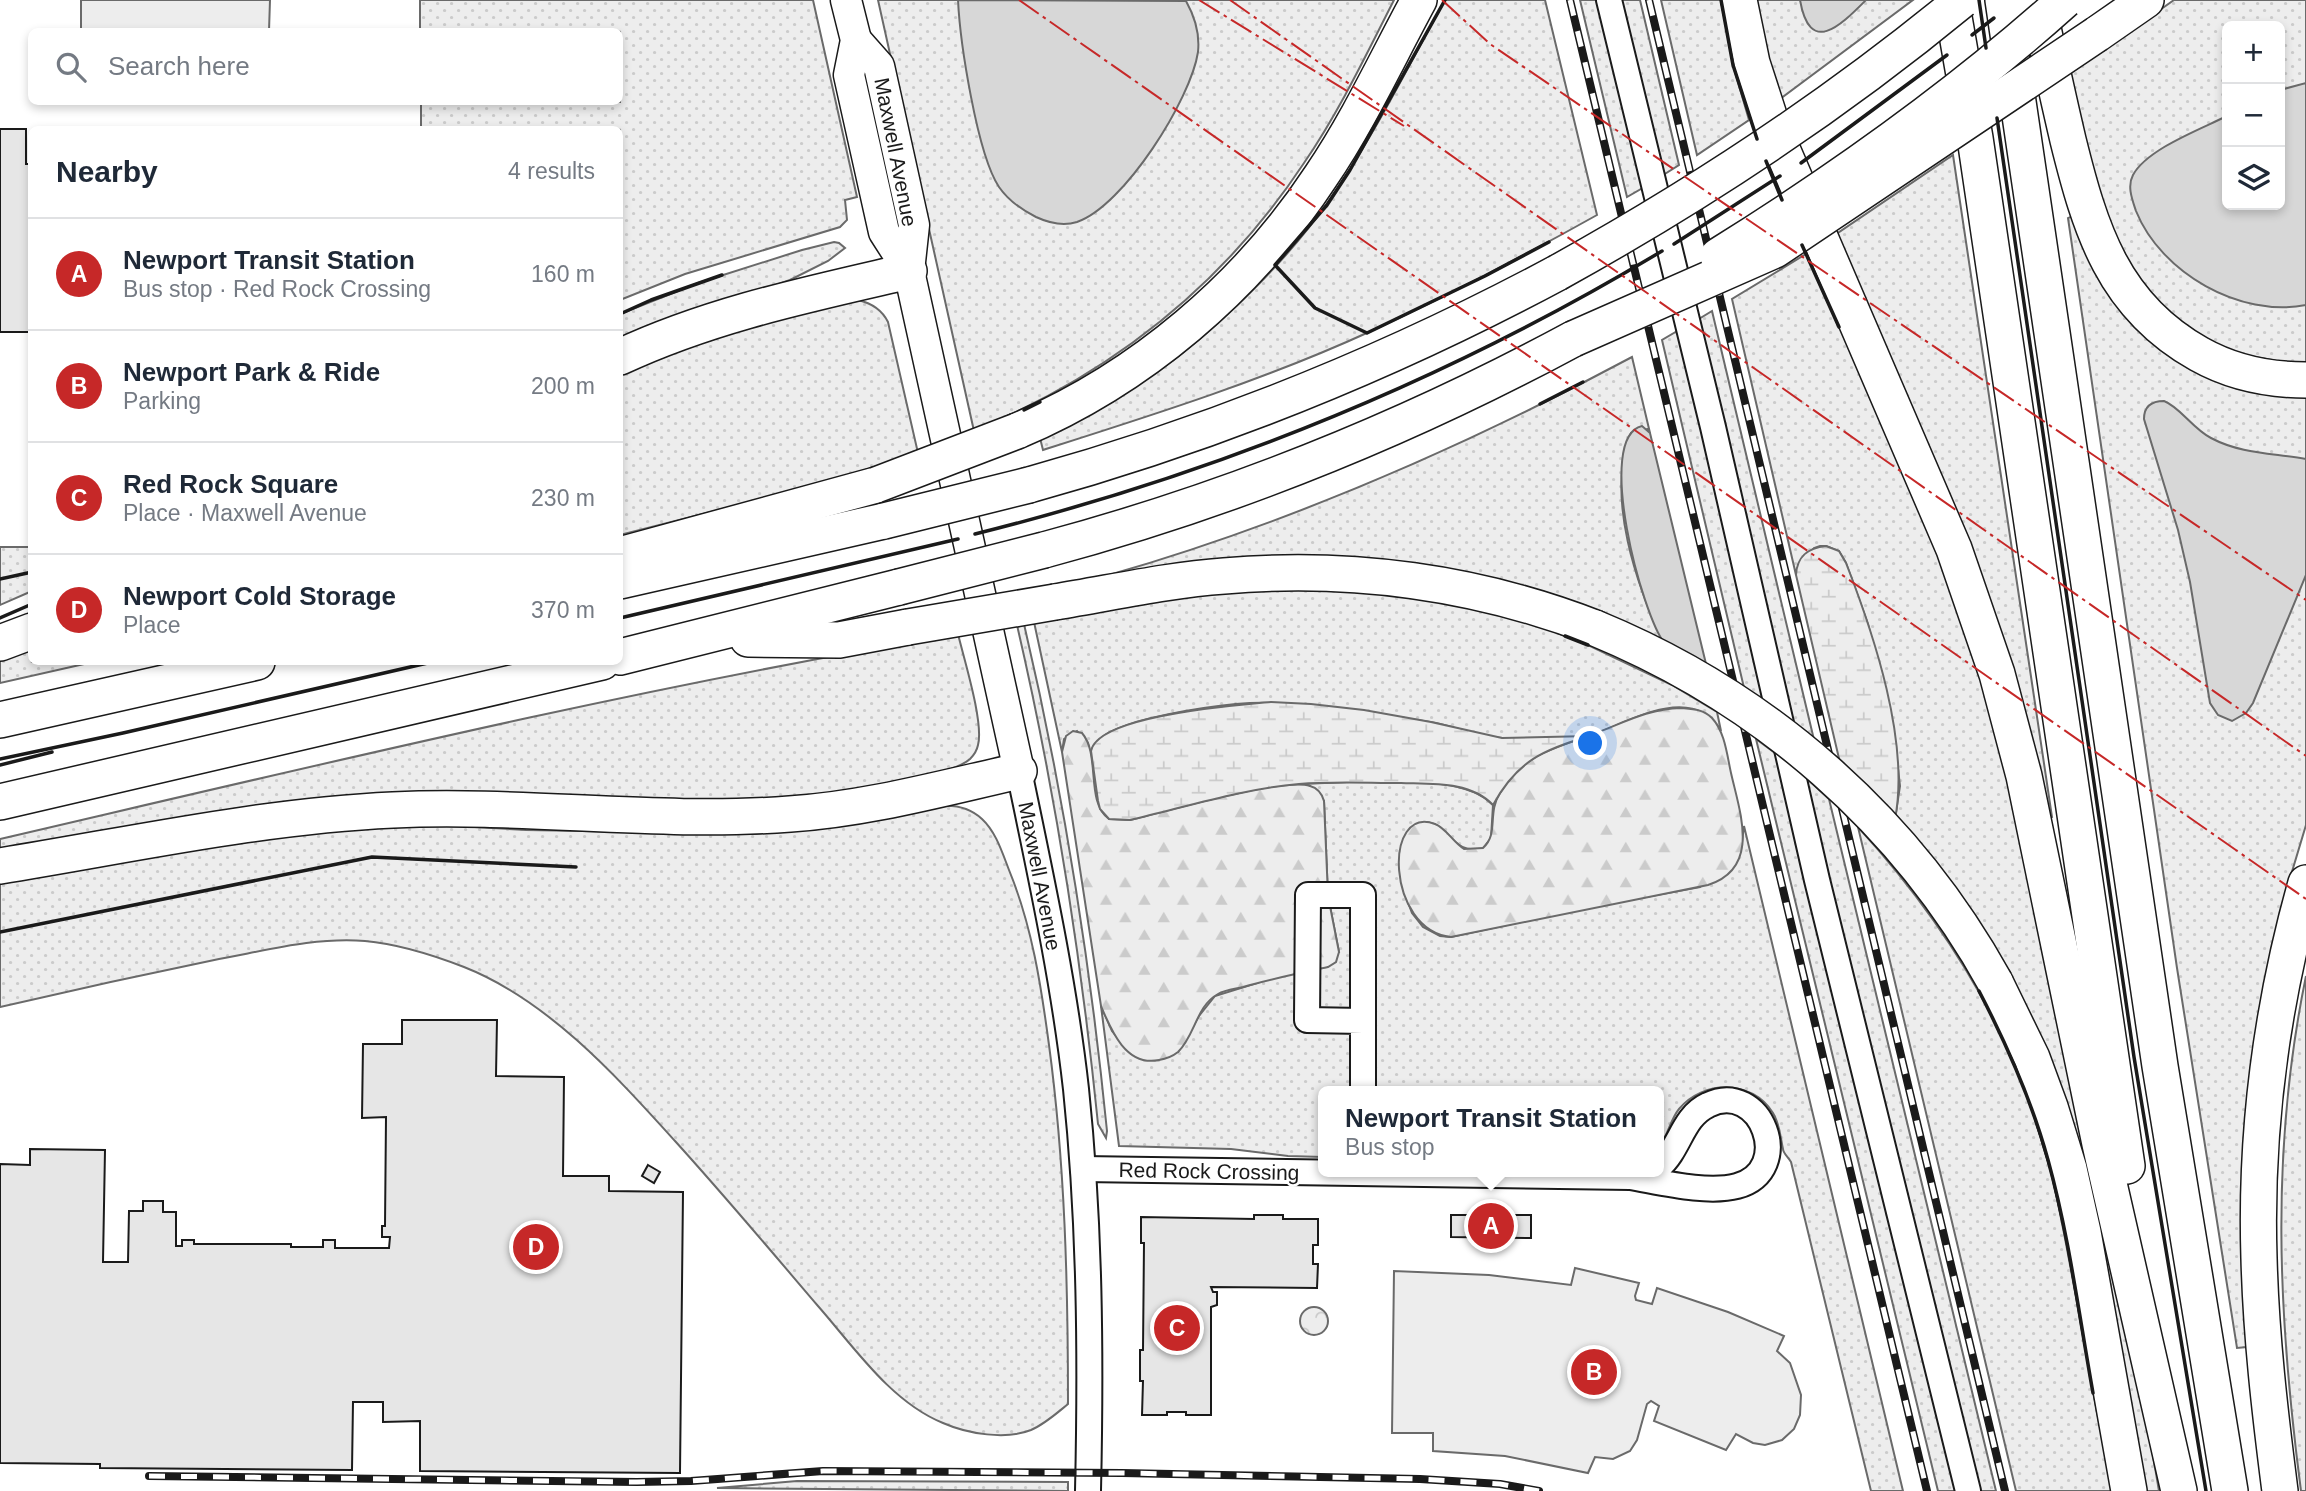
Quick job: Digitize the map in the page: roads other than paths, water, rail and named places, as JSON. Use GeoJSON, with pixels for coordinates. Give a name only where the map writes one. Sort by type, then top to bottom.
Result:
{"type":"FeatureCollection","features":[{"type":"Feature","properties":{"kind":"highway"},"geometry":{"type":"LineString","coordinates":[[623,554],[876,485],[1017,431],[1082,400],[1135,365],[1195,319],[1244,272],[1287,223],[1322,176],[1356,119],[1419,0]]}},
{"type":"Feature","properties":{"kind":"highway"},"geometry":{"type":"LineString","coordinates":[[1740,0],[1752,63],[1777,139],[1950,538],[2000,685],[2024,776],[2100,1144],[2180,1491]]}},
{"type":"Feature","properties":{"kind":"highway"},"geometry":{"type":"LineString","coordinates":[[1951,0],[1975,138],[2119,1116],[2180,1491]]}},
{"type":"Feature","properties":{"kind":"highway"},"geometry":{"type":"LineString","coordinates":[[623,580],[884,522],[1029,485],[1183,438],[1308,391],[1407,348],[1557,273],[1663,213],[1774,141],[1863,78],[1962,0]]}},
{"type":"Feature","properties":{"kind":"highway"},"geometry":{"type":"LineString","coordinates":[[2003,0],[2160,1066],[2230,1491]]}},
{"type":"Feature","properties":{"kind":"highway"},"geometry":{"type":"LineString","coordinates":[[2037,0],[2063,119],[2088,213],[2105,257],[2124,288],[2157,325],[2206,357],[2225,366],[2261,376],[2306,380]]}},
{"type":"Feature","properties":{"kind":"highway"},"geometry":{"type":"LineString","coordinates":[[623,656],[1044,550],[1181,509],[1312,461],[1470,391],[1573,339],[1701,266],[1839,177],[1967,82],[2065,0]]}},
{"type":"Feature","properties":{"kind":"highway"},"geometry":{"type":"LineString","coordinates":[[1573,339],[1775,250],[2146,0]]}},
{"type":"Feature","properties":{"kind":"highway"},"geometry":{"type":"LineString","coordinates":[[623,356],[683,330],[748,309],[909,271]]}},
{"type":"Feature","properties":{"kind":"highway"},"geometry":{"type":"LineString","coordinates":[[703,638],[839,640],[1223,576],[1282,572],[1341,573],[1418,581],[1471,590],[1516,602],[1595,628],[1661,658],[1713,687],[1763,720],[1820,765],[1861,803],[1918,866],[1959,922],[1995,982],[2032,1058],[2067,1162],[2129,1491]]}},
{"type":"Feature","properties":{"kind":"highway"},"geometry":{"type":"LineString","coordinates":[[0,643],[28,632]]}},
{"type":"Feature","properties":{"kind":"highway"},"geometry":{"type":"LineString","coordinates":[[0,720],[236,665]]}},
{"type":"Feature","properties":{"kind":"highway"},"geometry":{"type":"LineString","coordinates":[[0,802],[589,665]]}},
{"type":"Feature","properties":{"kind":"highway"},"geometry":{"type":"LineString","coordinates":[[0,866],[271,821],[392,810],[715,816],[799,814],[884,801],[1019,771]]}},
{"type":"Feature","properties":{"kind":"highway"},"geometry":{"type":"LineString","coordinates":[[2280,1491],[2262,1325],[2259,1208],[2272,1043],[2306,883]]}},
{"type":"Feature","properties":{"kind":"main road","name":"Maxwell Avenue"},"geometry":{"type":"LineString","coordinates":[[846,0],[856,40],[849,75],[884,232],[909,271],[1019,771]]}},
{"type":"Feature","properties":{"kind":"street"},"geometry":{"type":"LineString","coordinates":[[1609,0],[1718,452],[1817,880],[1968,1491]]}},
{"type":"Feature","properties":{"kind":"street","name":"Maxwell Avenue"},"geometry":{"type":"LineString","coordinates":[[1019,771],[1063,995],[1076,1089],[1090,1311],[1088,1491]]}},
{"type":"Feature","properties":{"kind":"street"},"geometry":{"type":"LineString","coordinates":[[1363,1021],[1307,1020],[1308,895],[1363,895],[1363,1021],[1363,1086]]}},
{"type":"Feature","properties":{"kind":"street","name":"Red Rock Crossing"},"geometry":{"type":"LineString","coordinates":[[1651,1177],[1683,1186],[1738,1185],[1753,1176],[1766,1159],[1766,1131],[1748,1108],[1733,1102],[1716,1102],[1707,1105],[1692,1117],[1676,1148],[1664,1161]]}},
{"type":"Feature","properties":{"kind":"street","name":"Red Rock Crossing"},"geometry":{"type":"LineString","coordinates":[[1083,1169],[1318,1172]]}},
{"type":"Feature","properties":{"kind":"railway"},"geometry":{"type":"LineString","coordinates":[[1570,0],[1927,1491]]}},
{"type":"Feature","properties":{"kind":"railway"},"geometry":{"type":"LineString","coordinates":[[1649,0],[2005,1491]]}},
{"type":"Feature","properties":{"kind":"railway"},"geometry":{"type":"LineString","coordinates":[[149,1476],[637,1482],[691,1481],[823,1471],[1122,1473],[1420,1479],[1500,1484],[1539,1491]]}},
{"type":"Feature","properties":{"kind":"place","name":"Newport Transit Station"},"geometry":{"type":"Point","coordinates":[1491,1226]}},
{"type":"Feature","properties":{"kind":"place","name":"Newport Cold Storage"},"geometry":{"type":"Point","coordinates":[536,1247]}},
{"type":"Feature","properties":{"kind":"place","name":"Red Rock Square"},"geometry":{"type":"Point","coordinates":[1177,1328]}},
{"type":"Feature","properties":{"kind":"place","name":"Newport Park & Ride"},"geometry":{"type":"Point","coordinates":[1594,1372]}}]}
